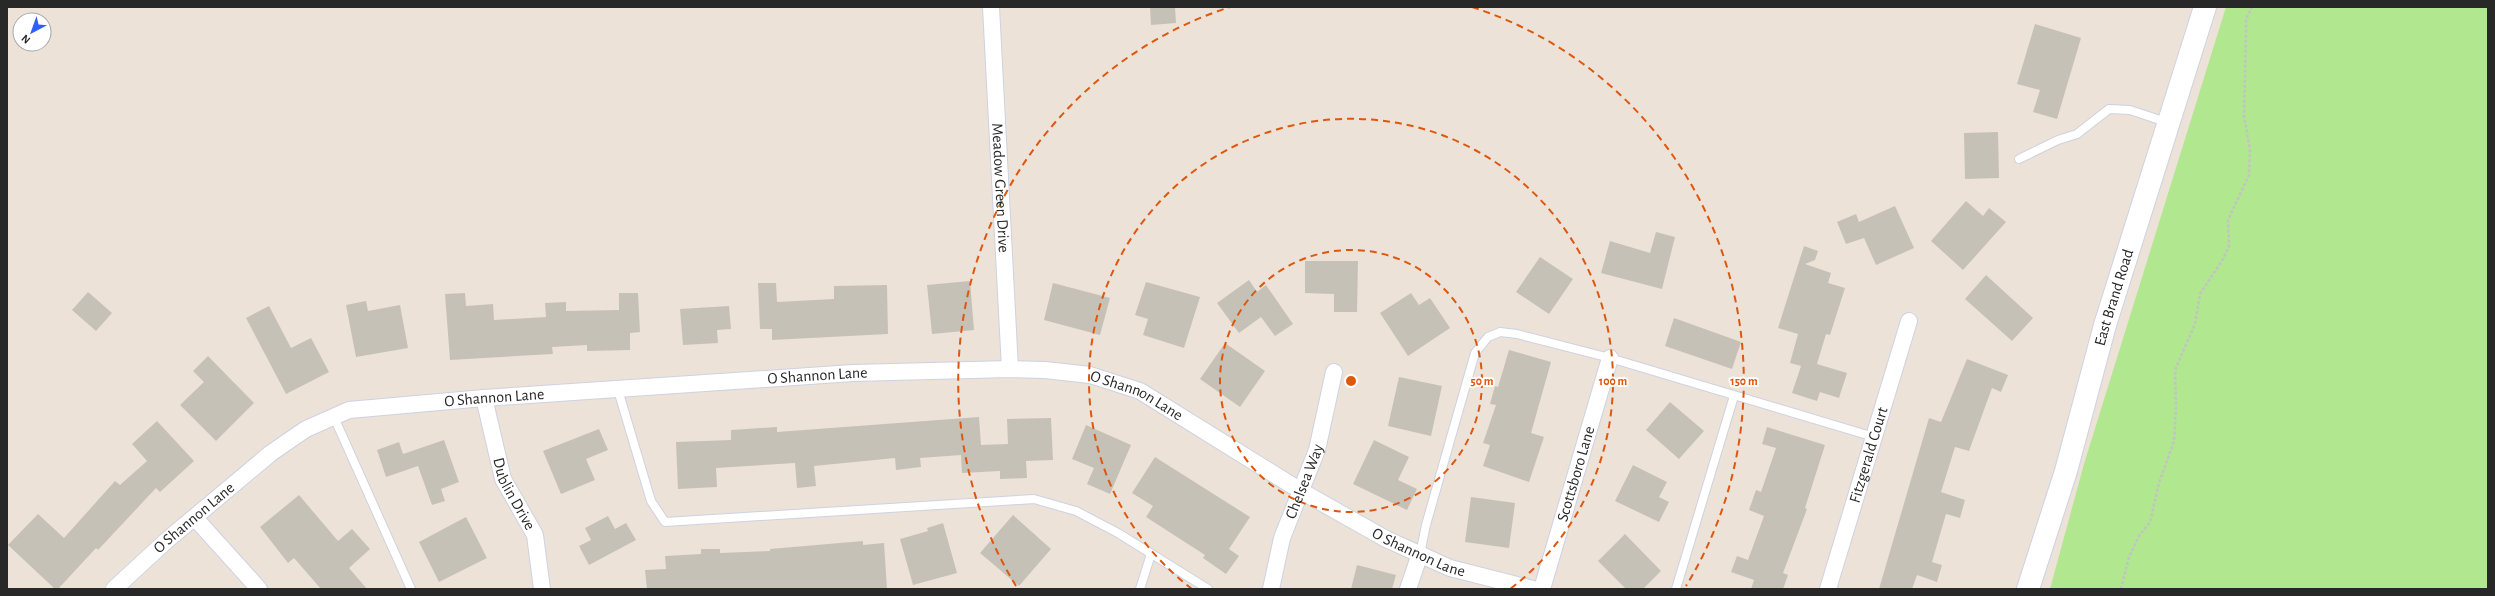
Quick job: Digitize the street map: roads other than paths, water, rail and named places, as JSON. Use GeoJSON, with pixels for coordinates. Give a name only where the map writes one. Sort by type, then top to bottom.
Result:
{"type":"FeatureCollection","features":[{"type":"Feature","properties":{"kind":"main road","name":"East Brand Road"},"geometry":{"type":"LineString","coordinates":[[2028,589],[2066,471],[2105,325],[2170,123],[2205,7]]}},
{"type":"Feature","properties":{"kind":"street","name":"Meadow Green Drive"},"geometry":{"type":"LineString","coordinates":[[991,7],[1010,369]]}},
{"type":"Feature","properties":{"kind":"street","name":"Fitzgerald Court"},"geometry":{"type":"LineString","coordinates":[[1828,589],[1909,321]]}},
{"type":"Feature","properties":{"kind":"street","name":"Scottsboro Lane"},"geometry":{"type":"LineString","coordinates":[[1542,589],[1610,358]]}},
{"type":"Feature","properties":{"kind":"street","name":"O Shannon Lane"},"geometry":{"type":"LineString","coordinates":[[114,589],[271,453],[306,429],[333,415],[349,410],[484,398],[853,373],[1010,369],[1045,370],[1090,375],[1140,391],[1301,491],[1386,539],[1450,568],[1533,589]]}},
{"type":"Feature","properties":{"kind":"street","name":"Chelsea Way"},"geometry":{"type":"LineString","coordinates":[[1271,589],[1282,538],[1317,450],[1334,372]]}},
{"type":"Feature","properties":{"kind":"street","name":"Dublin Drive"},"geometry":{"type":"LineString","coordinates":[[484,398],[503,479],[536,535],[542,589]]}},
{"type":"Feature","properties":{"kind":"street"},"geometry":{"type":"LineString","coordinates":[[195,518],[259,589]]}},
{"type":"Feature","properties":{"kind":"street"},"geometry":{"type":"LineString","coordinates":[[1408,589],[1420,554]]}},
{"type":"Feature","properties":{"kind":"lane"},"geometry":{"type":"LineString","coordinates":[[2019,159],[2058,140],[2077,134],[2109,109],[2130,110],[2170,123]]}},
{"type":"Feature","properties":{"kind":"lane"},"geometry":{"type":"LineString","coordinates":[[1420,554],[1426,524],[1475,352],[1488,337],[1500,332],[1517,334],[1610,358],[1874,437]]}},
{"type":"Feature","properties":{"kind":"lane"},"geometry":{"type":"LineString","coordinates":[[618,390],[651,501],[665,522],[1034,500],[1076,511],[1208,589]]}},
{"type":"Feature","properties":{"kind":"lane"},"geometry":{"type":"LineString","coordinates":[[1676,589],[1734,396]]}},
{"type":"Feature","properties":{"kind":"lane"},"geometry":{"type":"LineString","coordinates":[[333,415],[411,589]]}},
{"type":"Feature","properties":{"kind":"lane"},"geometry":{"type":"LineString","coordinates":[[1140,589],[1151,554]]}}]}
